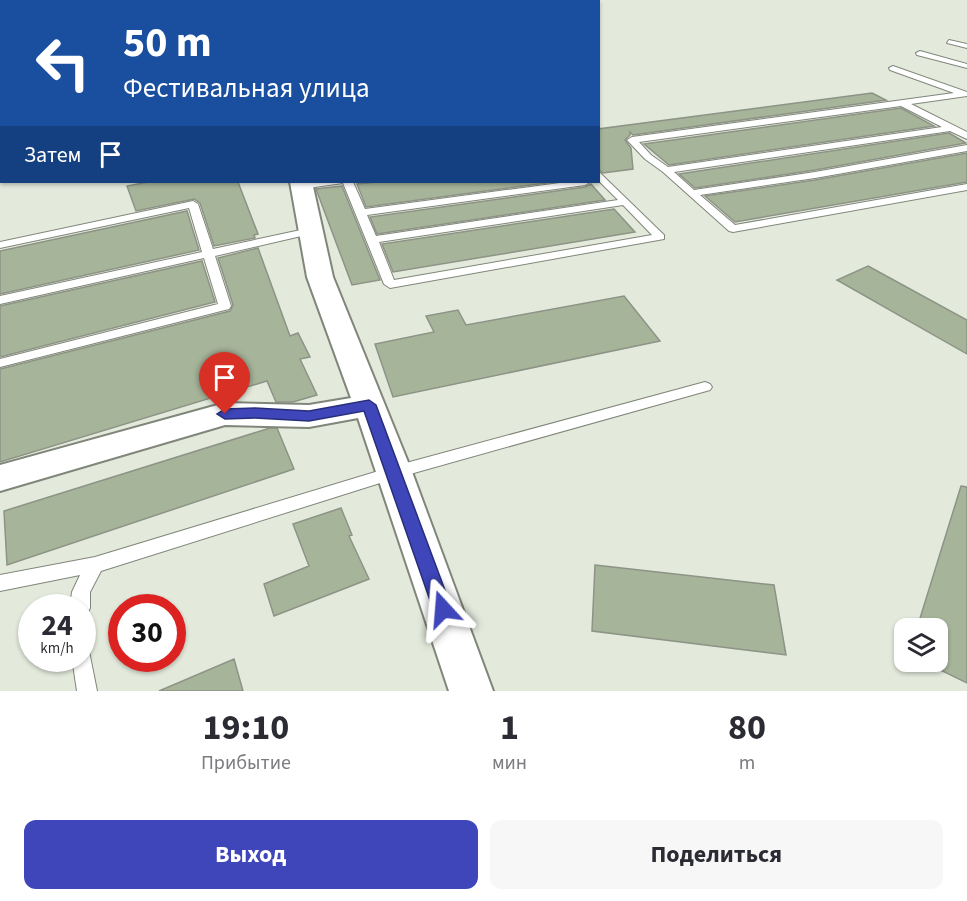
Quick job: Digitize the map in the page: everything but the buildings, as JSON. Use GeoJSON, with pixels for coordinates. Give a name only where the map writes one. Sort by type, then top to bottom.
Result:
{"type":"FeatureCollection","features":[{"type":"Feature","properties":{"kind":"street"},"geometry":{"type":"LineString","coordinates":[[301,184],[318,268],[395,472],[471,691]]}},
{"type":"Feature","properties":{"kind":"street"},"geometry":{"type":"LineString","coordinates":[[0,478],[225,414],[309,416],[369,405]]}},
{"type":"Feature","properties":{"kind":"lane"},"geometry":{"type":"LineString","coordinates":[[949,42],[967,46]]}},
{"type":"Feature","properties":{"kind":"lane"},"geometry":{"type":"LineString","coordinates":[[920,53],[967,66]]}},
{"type":"Feature","properties":{"kind":"lane"},"geometry":{"type":"LineString","coordinates":[[893,68],[966,94]]}},
{"type":"Feature","properties":{"kind":"lane"},"geometry":{"type":"LineString","coordinates":[[966,94],[632,140],[648,157],[734,229],[967,187]]}},
{"type":"Feature","properties":{"kind":"lane"},"geometry":{"type":"LineString","coordinates":[[904,104],[967,136]]}},
{"type":"Feature","properties":{"kind":"lane"},"geometry":{"type":"LineString","coordinates":[[666,170],[950,128]]}},
{"type":"Feature","properties":{"kind":"lane"},"geometry":{"type":"LineString","coordinates":[[692,193],[815,175],[967,148]]}},
{"type":"Feature","properties":{"kind":"lane"},"geometry":{"type":"LineString","coordinates":[[348,183],[390,284],[660,237],[600,177]]}},
{"type":"Feature","properties":{"kind":"lane"},"geometry":{"type":"LineString","coordinates":[[301,184],[320,183]]}},
{"type":"Feature","properties":{"kind":"lane"},"geometry":{"type":"LineString","coordinates":[[361,213],[578,183]]}},
{"type":"Feature","properties":{"kind":"lane"},"geometry":{"type":"LineString","coordinates":[[372,240],[625,202]]}},
{"type":"Feature","properties":{"kind":"lane"},"geometry":{"type":"LineString","coordinates":[[0,245],[193,204],[225,306],[0,363]]}},
{"type":"Feature","properties":{"kind":"lane"},"geometry":{"type":"LineString","coordinates":[[0,300],[310,231]]}},
{"type":"Feature","properties":{"kind":"lane"},"geometry":{"type":"LineString","coordinates":[[0,583],[95,565],[395,472],[705,387]]}},
{"type":"Feature","properties":{"kind":"lane"},"geometry":{"type":"LineString","coordinates":[[81,594],[95,565]]}},
{"type":"Feature","properties":{"kind":"lane"},"geometry":{"type":"LineString","coordinates":[[84,672],[87,691]]}},
{"type":"Feature","properties":{"kind":"route"},"geometry":{"type":"LineString","coordinates":[[225,414],[309,416],[369,405],[443,609]]}}]}
